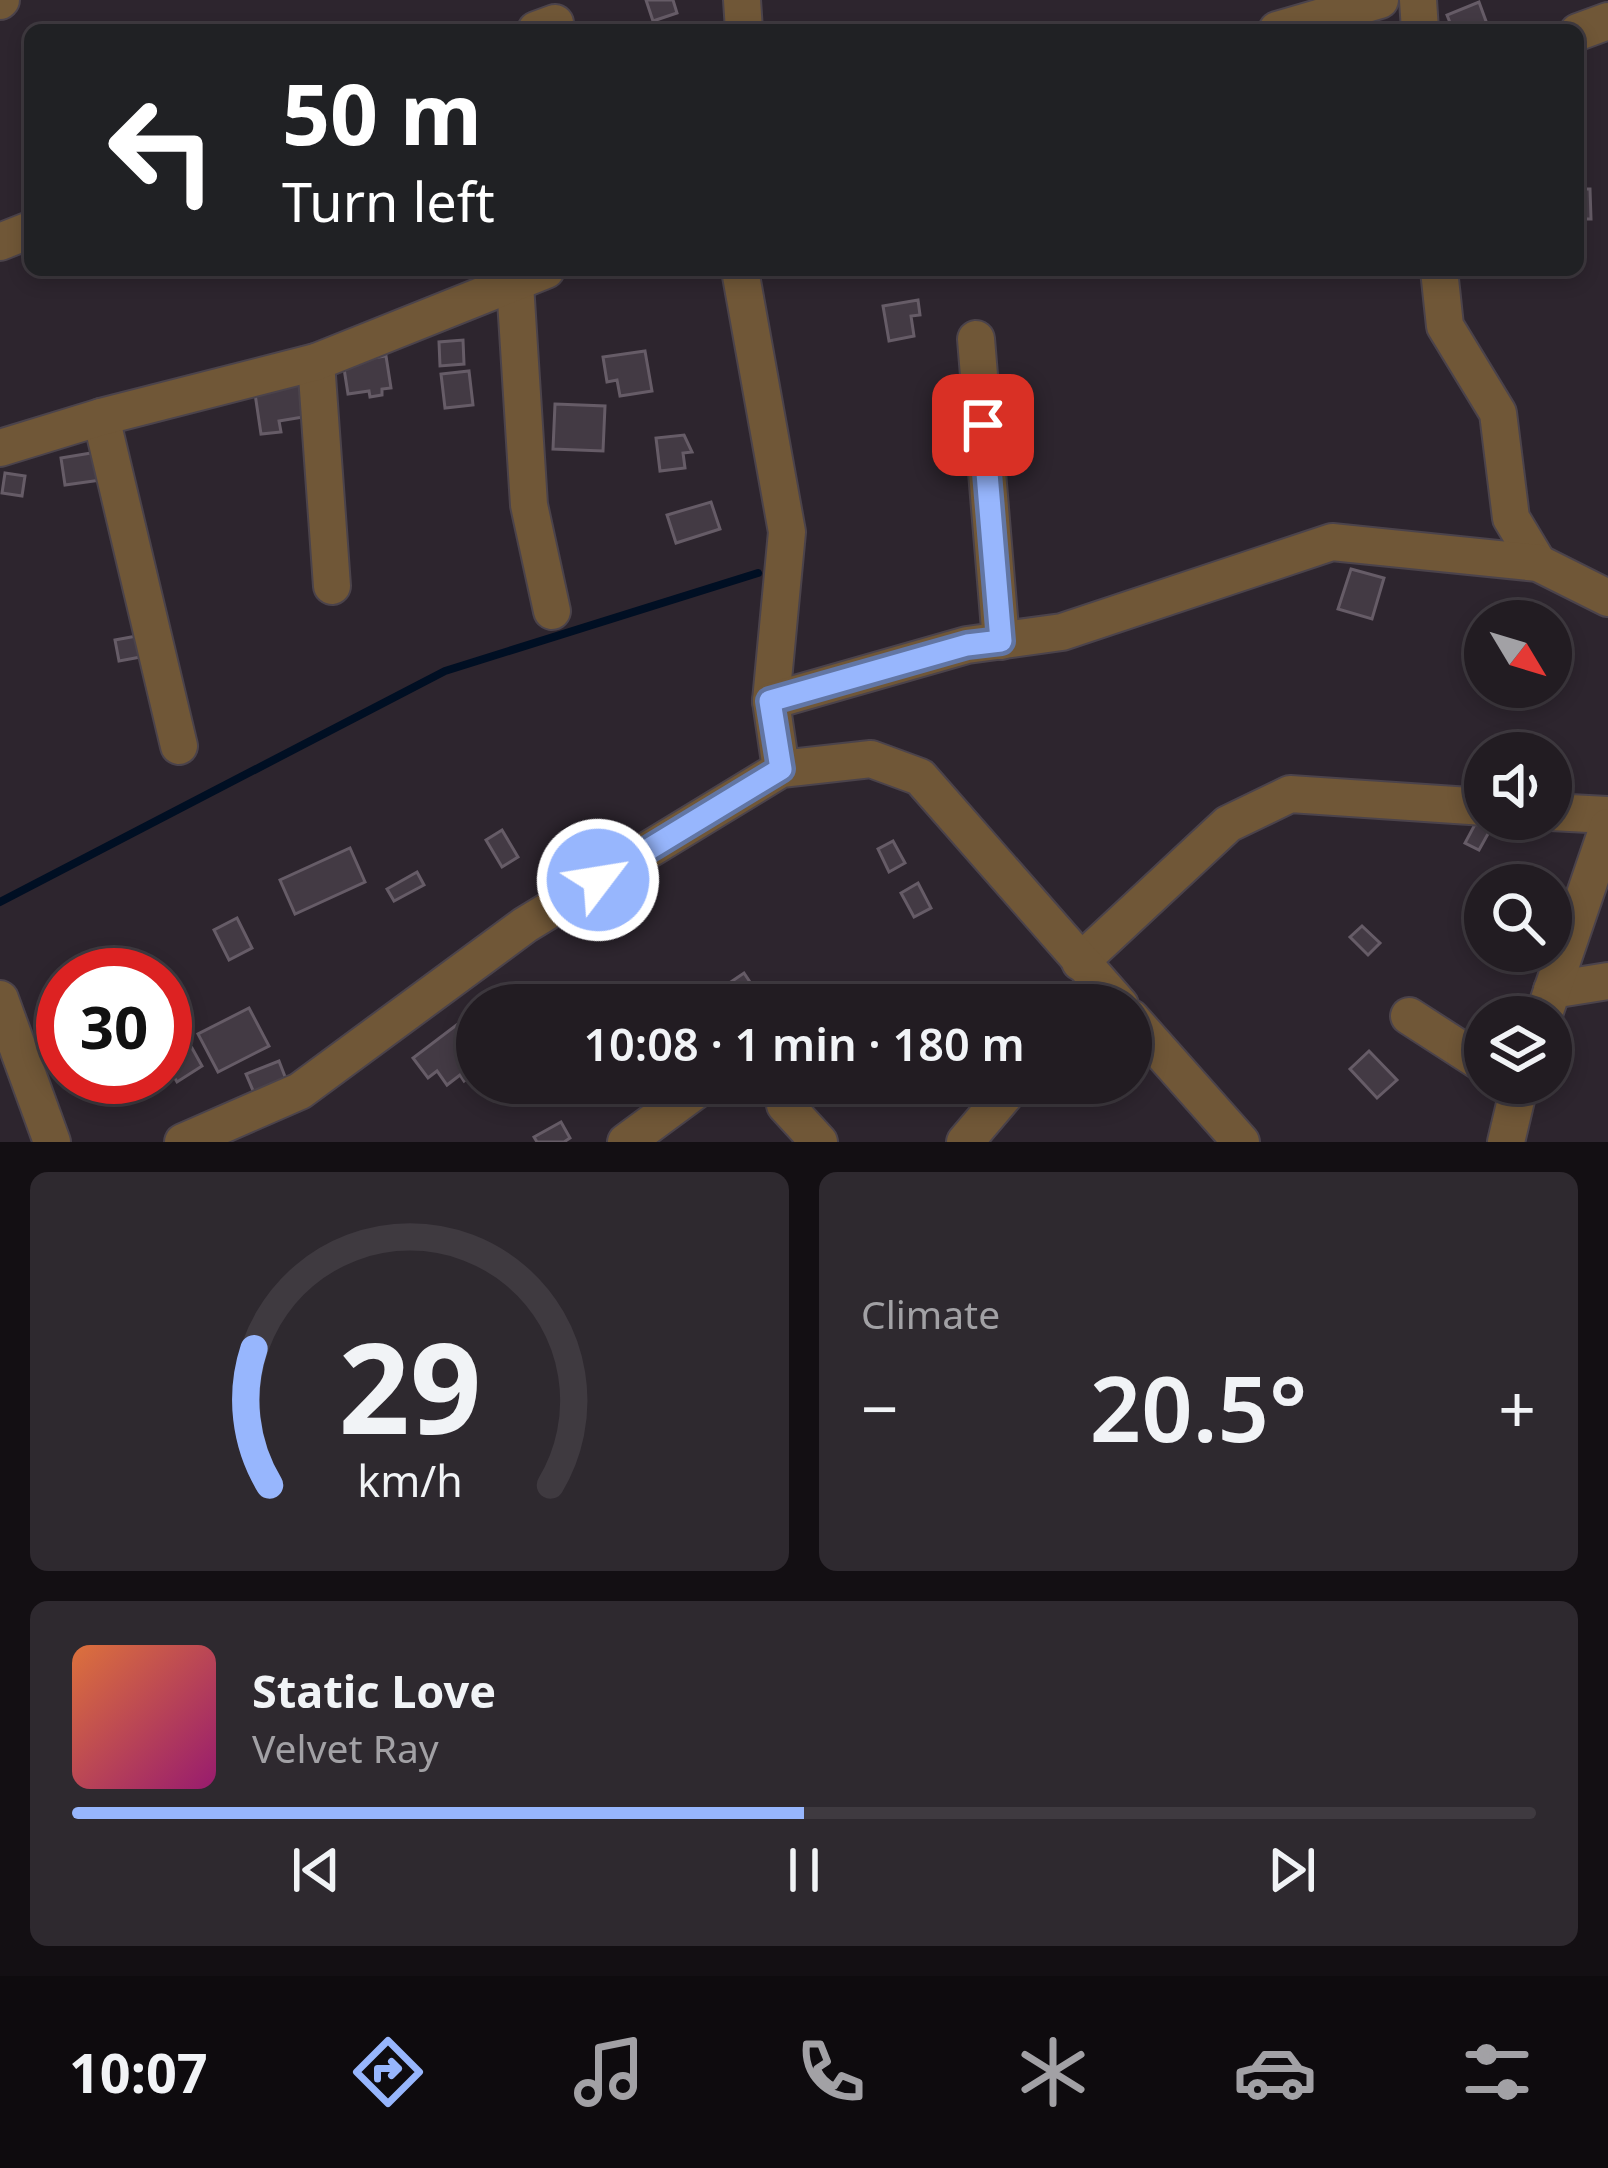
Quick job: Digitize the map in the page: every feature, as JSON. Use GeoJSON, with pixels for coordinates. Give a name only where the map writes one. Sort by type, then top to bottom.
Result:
{"type":"FeatureCollection","features":[{"type":"Feature","properties":{"kind":"street"},"geometry":{"type":"LineString","coordinates":[[1297,24],[1380,0]]}},
{"type":"Feature","properties":{"kind":"street"},"geometry":{"type":"LineString","coordinates":[[741,276],[787,532],[770,701],[781,769]]}},
{"type":"Feature","properties":{"kind":"street"},"geometry":{"type":"LineString","coordinates":[[1440,276],[1445,326],[1498,413],[1511,518],[1538,563]]}},
{"type":"Feature","properties":{"kind":"street"},"geometry":{"type":"LineString","coordinates":[[0,448],[316,362],[531,277],[529,505],[552,611]]}},
{"type":"Feature","properties":{"kind":"street"},"geometry":{"type":"LineString","coordinates":[[976,339],[1001,641]]}},
{"type":"Feature","properties":{"kind":"street"},"geometry":{"type":"LineString","coordinates":[[316,362],[332,586]]}},
{"type":"Feature","properties":{"kind":"street"},"geometry":{"type":"LineString","coordinates":[[101,417],[179,746]]}},
{"type":"Feature","properties":{"kind":"street"},"geometry":{"type":"LineString","coordinates":[[770,701],[967,645],[1062,632],[1332,542],[1538,563],[1608,598]]}},
{"type":"Feature","properties":{"kind":"street"},"geometry":{"type":"LineString","coordinates":[[183,1142],[300,1090],[525,925],[781,769],[871,759],[920,777],[1092,984]]}},
{"type":"Feature","properties":{"kind":"street"},"geometry":{"type":"LineString","coordinates":[[1100,984],[1228,824],[1290,794],[1464,806]]}},
{"type":"Feature","properties":{"kind":"street"},"geometry":{"type":"LineString","coordinates":[[1572,813],[1608,815]]}},
{"type":"Feature","properties":{"kind":"street"},"geometry":{"type":"LineString","coordinates":[[1551,996],[1608,826]]}},
{"type":"Feature","properties":{"kind":"street"},"geometry":{"type":"LineString","coordinates":[[1569,996],[1608,981]]}},
{"type":"Feature","properties":{"kind":"street"},"geometry":{"type":"LineString","coordinates":[[0,999],[52,1142]]}},
{"type":"Feature","properties":{"kind":"street"},"geometry":{"type":"LineString","coordinates":[[1409,1016],[1464,1051]]}},
{"type":"Feature","properties":{"kind":"street"},"geometry":{"type":"LineString","coordinates":[[1152,1042],[1240,1142]]}},
{"type":"Feature","properties":{"kind":"street"},"geometry":{"type":"LineString","coordinates":[[626,1142],[678,1104]]}},
{"type":"Feature","properties":{"kind":"street"},"geometry":{"type":"LineString","coordinates":[[964,1142],[997,1104]]}},
{"type":"Feature","properties":{"kind":"street"},"geometry":{"type":"LineString","coordinates":[[1506,1142],[1513,1104]]}},
{"type":"Feature","properties":{"kind":"street"},"geometry":{"type":"LineString","coordinates":[[785,1105],[819,1142]]}},
{"type":"Feature","properties":{"kind":"building"},"geometry":{"type":"Polygon","coordinates":[[[646,0],[673,0],[677,13],[653,21],[646,0]]]}},
{"type":"Feature","properties":{"kind":"building"},"geometry":{"type":"Polygon","coordinates":[[[1479,2],[1487,24],[1451,24],[1447,15],[1479,2]]]}},
{"type":"Feature","properties":{"kind":"building"},"geometry":{"type":"Polygon","coordinates":[[[1584,189],[1590,189],[1591,219],[1584,219],[1584,189]]]}},
{"type":"Feature","properties":{"kind":"building"},"geometry":{"type":"Polygon","coordinates":[[[918,300],[920,315],[911,316],[914,336],[889,341],[883,306],[918,300]]]}},
{"type":"Feature","properties":{"kind":"building"},"geometry":{"type":"Polygon","coordinates":[[[463,340],[464,364],[440,366],[439,342],[463,340]]]}},
{"type":"Feature","properties":{"kind":"building"},"geometry":{"type":"Polygon","coordinates":[[[645,351],[652,391],[620,396],[617,380],[607,382],[603,357],[645,351]]]}},
{"type":"Feature","properties":{"kind":"building"},"geometry":{"type":"Polygon","coordinates":[[[386,356],[391,388],[370,397],[369,391],[348,394],[343,362],[386,356]]]}},
{"type":"Feature","properties":{"kind":"building"},"geometry":{"type":"Polygon","coordinates":[[[469,371],[473,405],[445,408],[441,374],[469,371]]]}},
{"type":"Feature","properties":{"kind":"building"},"geometry":{"type":"Polygon","coordinates":[[[309,379],[315,415],[279,421],[281,432],[261,434],[254,387],[309,379]]]}},
{"type":"Feature","properties":{"kind":"building"},"geometry":{"type":"Polygon","coordinates":[[[555,404],[605,406],[603,451],[553,449],[555,404]]]}},
{"type":"Feature","properties":{"kind":"building"},"geometry":{"type":"Polygon","coordinates":[[[684,435],[692,452],[683,453],[685,468],[660,471],[656,438],[684,435]]]}},
{"type":"Feature","properties":{"kind":"building"},"geometry":{"type":"Polygon","coordinates":[[[97,452],[101,480],[65,485],[61,458],[97,452]]]}},
{"type":"Feature","properties":{"kind":"building"},"geometry":{"type":"Polygon","coordinates":[[[5,473],[25,476],[22,496],[2,493],[5,473]]]}},
{"type":"Feature","properties":{"kind":"building"},"geometry":{"type":"Polygon","coordinates":[[[711,502],[720,529],[676,543],[667,515],[711,502]]]}},
{"type":"Feature","properties":{"kind":"building"},"geometry":{"type":"Polygon","coordinates":[[[1351,569],[1384,578],[1372,619],[1338,609],[1351,569]]]}},
{"type":"Feature","properties":{"kind":"building"},"geometry":{"type":"Polygon","coordinates":[[[142,635],[146,656],[119,661],[115,640],[142,635]]]}},
{"type":"Feature","properties":{"kind":"building"},"geometry":{"type":"Polygon","coordinates":[[[502,830],[518,857],[502,867],[486,840],[502,830]]]}},
{"type":"Feature","properties":{"kind":"building"},"geometry":{"type":"Polygon","coordinates":[[[1467,840],[1485,840],[1479,850],[1467,840]]]}},
{"type":"Feature","properties":{"kind":"building"},"geometry":{"type":"Polygon","coordinates":[[[893,841],[905,863],[889,872],[878,849],[893,841]]]}},
{"type":"Feature","properties":{"kind":"building"},"geometry":{"type":"Polygon","coordinates":[[[350,848],[365,882],[295,914],[280,880],[350,848]]]}},
{"type":"Feature","properties":{"kind":"building"},"geometry":{"type":"Polygon","coordinates":[[[417,872],[424,885],[394,901],[387,889],[417,872]]]}},
{"type":"Feature","properties":{"kind":"building"},"geometry":{"type":"Polygon","coordinates":[[[918,883],[931,908],[914,917],[901,893],[918,883]]]}},
{"type":"Feature","properties":{"kind":"building"},"geometry":{"type":"Polygon","coordinates":[[[237,918],[252,948],[229,960],[214,930],[237,918]]]}},
{"type":"Feature","properties":{"kind":"building"},"geometry":{"type":"Polygon","coordinates":[[[1362,926],[1380,943],[1368,955],[1350,937],[1362,926]]]}},
{"type":"Feature","properties":{"kind":"building"},"geometry":{"type":"Polygon","coordinates":[[[744,973],[751,984],[728,984],[744,973]]]}},
{"type":"Feature","properties":{"kind":"building"},"geometry":{"type":"Polygon","coordinates":[[[249,1008],[269,1046],[218,1072],[198,1034],[249,1008]]]}},
{"type":"Feature","properties":{"kind":"building"},"geometry":{"type":"Polygon","coordinates":[[[456,1025],[456,1078],[447,1085],[437,1071],[428,1078],[413,1058],[456,1025]]]}},
{"type":"Feature","properties":{"kind":"building"},"geometry":{"type":"Polygon","coordinates":[[[192,1048],[202,1066],[192,1072],[192,1048]]]}},
{"type":"Feature","properties":{"kind":"building"},"geometry":{"type":"Polygon","coordinates":[[[1369,1051],[1397,1080],[1377,1098],[1350,1069],[1369,1051]]]}},
{"type":"Feature","properties":{"kind":"building"},"geometry":{"type":"Polygon","coordinates":[[[279,1061],[289,1087],[257,1100],[246,1074],[279,1061]]]}},
{"type":"Feature","properties":{"kind":"building"},"geometry":{"type":"Polygon","coordinates":[[[561,1122],[570,1138],[537,1142],[534,1137],[561,1122]]]}},
{"type":"Feature","properties":{"kind":"waterway"},"geometry":{"type":"LineString","coordinates":[[0,902],[445,671],[758,573]]}},
{"type":"Feature","properties":{"kind":"route"},"geometry":{"type":"LineString","coordinates":[[598,880],[781,769],[770,701],[967,645],[1001,641],[983,425]]}}]}
